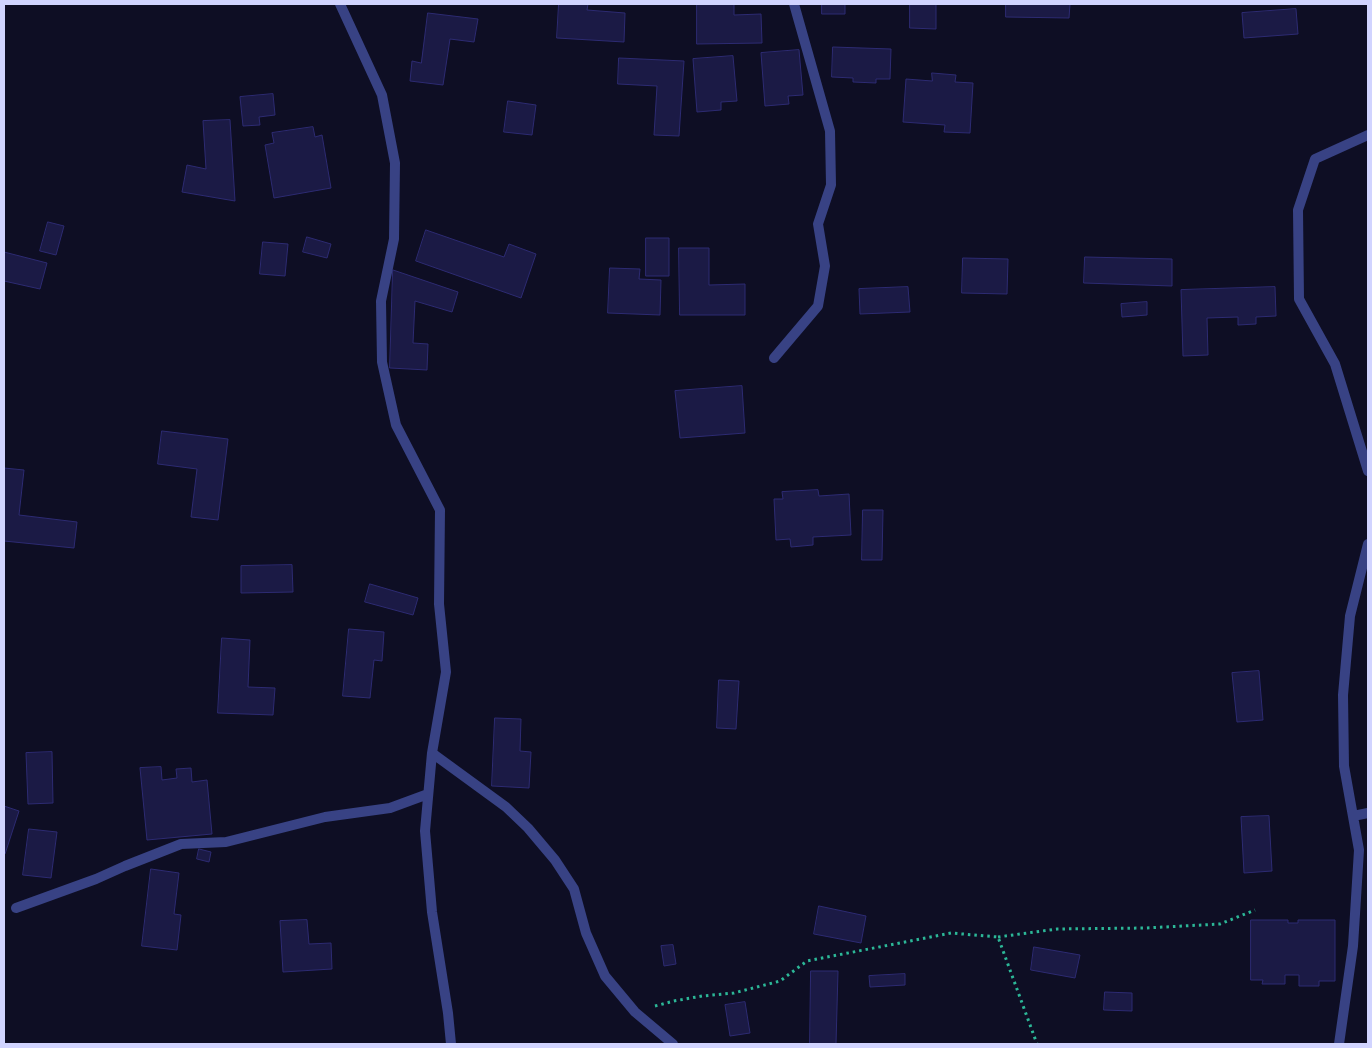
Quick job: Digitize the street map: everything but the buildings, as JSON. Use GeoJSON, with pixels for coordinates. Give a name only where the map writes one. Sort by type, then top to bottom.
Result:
{"type":"FeatureCollection","features":[{"type":"Feature","properties":{"kind":"street"},"geometry":{"type":"LineString","coordinates":[[340,4],[382,95],[395,164],[394,239],[381,301],[382,362],[396,425],[440,510],[439,604],[446,672],[432,753],[425,831],[432,912],[451,1044]]}},
{"type":"Feature","properties":{"kind":"street"},"geometry":{"type":"LineString","coordinates":[[774,358],[818,306],[824,266],[818,224],[831,185],[830,131],[794,4]]}},
{"type":"Feature","properties":{"kind":"street"},"geometry":{"type":"LineString","coordinates":[[1368,135],[1315,159],[1298,210],[1299,298],[1335,364],[1368,471]]}},
{"type":"Feature","properties":{"kind":"street"},"geometry":{"type":"LineString","coordinates":[[1339,1044],[1354,937],[1359,850],[1344,766],[1343,694],[1350,616],[1368,544]]}},
{"type":"Feature","properties":{"kind":"street"},"geometry":{"type":"LineString","coordinates":[[432,753],[506,807],[528,828],[555,860],[574,889],[586,933],[605,976],[635,1012],[673,1044]]}},
{"type":"Feature","properties":{"kind":"street"},"geometry":{"type":"LineString","coordinates":[[16,908],[96,879],[181,844],[226,842],[325,817],[390,808],[428,794]]}},
{"type":"Feature","properties":{"kind":"street"},"geometry":{"type":"LineString","coordinates":[[1353,816],[1368,813]]}},
{"type":"Feature","properties":{"kind":"path"},"geometry":{"type":"LineString","coordinates":[[635,1012],[674,1001],[734,993],[780,981],[807,961],[951,933],[998,937],[1057,929],[1146,928],[1220,924],[1255,910]]}},
{"type":"Feature","properties":{"kind":"path"},"geometry":{"type":"LineString","coordinates":[[998,937],[1037,1044]]}}]}
